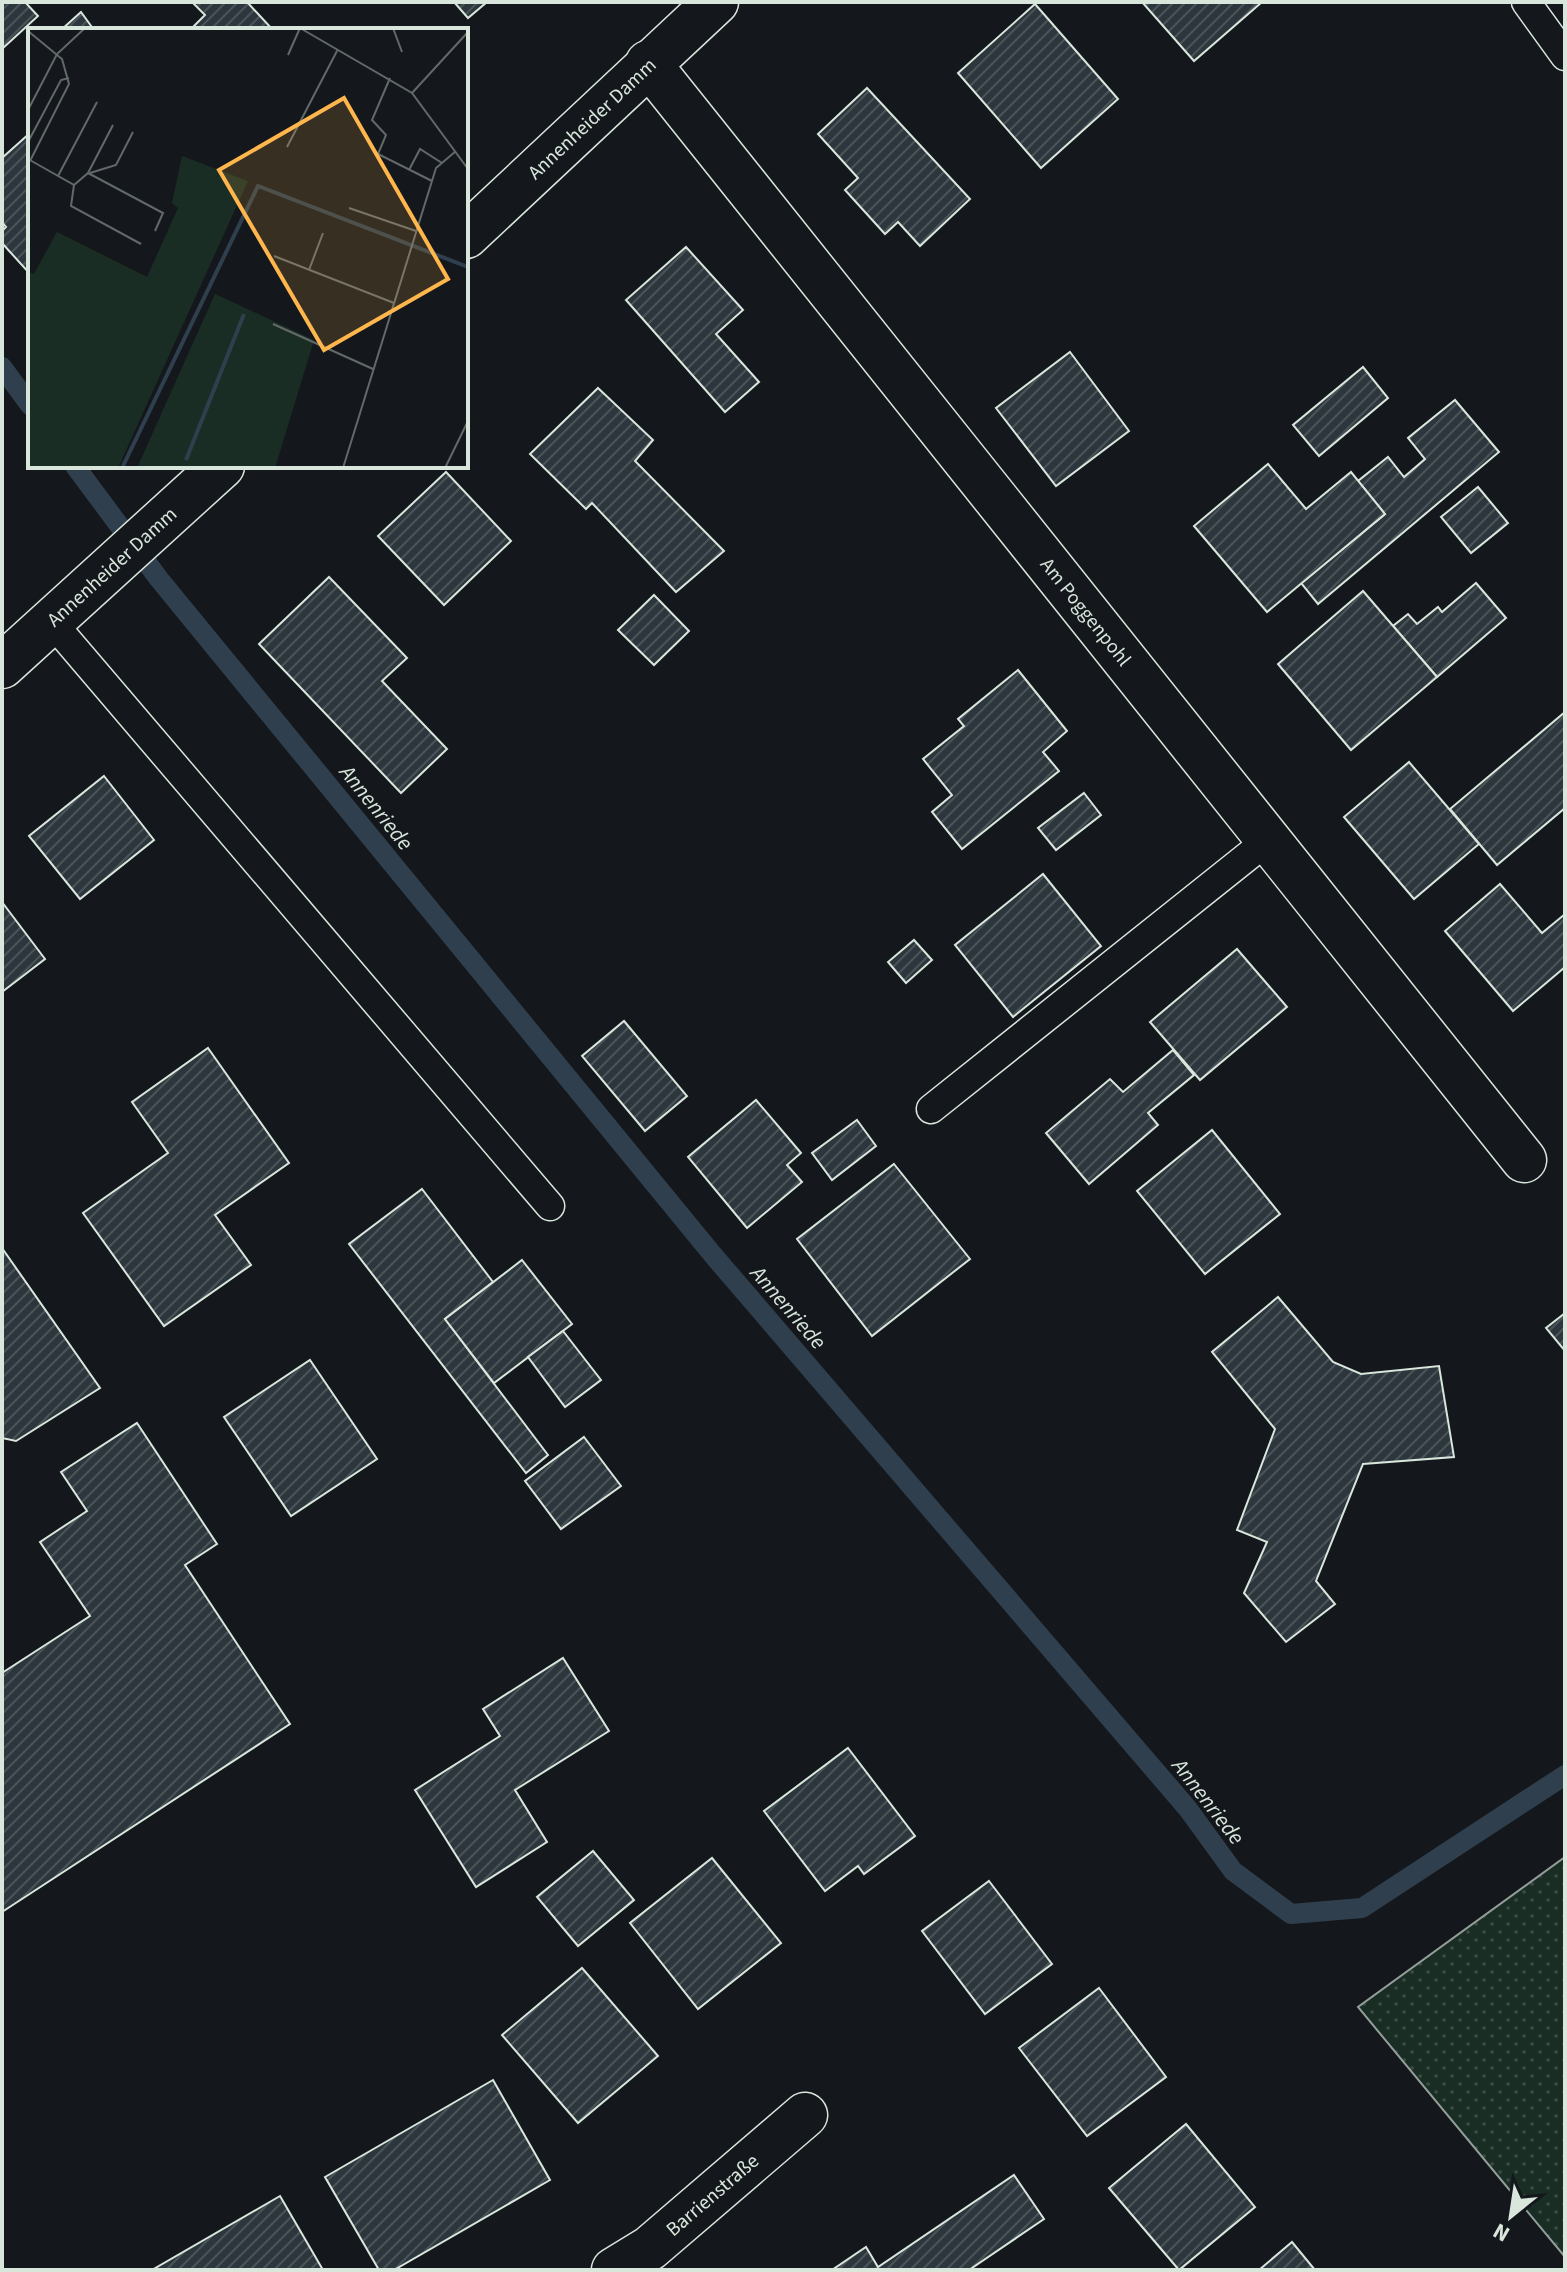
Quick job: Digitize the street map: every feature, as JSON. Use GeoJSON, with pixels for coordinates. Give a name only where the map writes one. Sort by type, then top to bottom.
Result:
{"type":"FeatureCollection","features":[{"type":"Feature","properties":{"kind":"street","name":"Annenheider Damm"},"geometry":{"type":"LineString","coordinates":[[468,234],[716,2]]}},
{"type":"Feature","properties":{"kind":"street","name":"Am Poggenpohl"},"geometry":{"type":"LineString","coordinates":[[648,63],[1524,1160]]}},
{"type":"Feature","properties":{"kind":"street","name":"Annenheider Damm"},"geometry":{"type":"LineString","coordinates":[[2,666],[220,468]]}},
{"type":"Feature","properties":{"kind":"street","name":"Barrienstraße"},"geometry":{"type":"LineString","coordinates":[[614,2270],[650,2248],[805,2115]]}},
{"type":"Feature","properties":{"kind":"lane"},"geometry":{"type":"LineString","coordinates":[[1526,2],[1565,56]]}},
{"type":"Feature","properties":{"kind":"lane"},"geometry":{"type":"LineString","coordinates":[[51,621],[550,1206]]}},
{"type":"Feature","properties":{"kind":"lane"},"geometry":{"type":"LineString","coordinates":[[931,1109],[1268,840]]}},
{"type":"Feature","properties":{"kind":"green space"},"geometry":{"type":"Polygon","coordinates":[[[1565,1857],[1565,2257],[1358,2007],[1565,1857]]]}},
{"type":"Feature","properties":{"kind":"building"},"geometry":{"type":"Polygon","coordinates":[[[2,2],[25,2],[38,16],[2,49],[2,2]]]}},
{"type":"Feature","properties":{"kind":"building"},"geometry":{"type":"Polygon","coordinates":[[[192,2],[247,2],[271,28],[192,28],[205,15],[192,2]]]}},
{"type":"Feature","properties":{"kind":"building"},"geometry":{"type":"Polygon","coordinates":[[[454,2],[487,2],[468,18],[454,2]]]}},
{"type":"Feature","properties":{"kind":"building"},"geometry":{"type":"Polygon","coordinates":[[[1142,2],[1262,2],[1194,61],[1142,2]]]}},
{"type":"Feature","properties":{"kind":"building"},"geometry":{"type":"Polygon","coordinates":[[[1035,4],[1118,99],[1041,168],[958,73],[1035,4]]]}},
{"type":"Feature","properties":{"kind":"building"},"geometry":{"type":"Polygon","coordinates":[[[81,12],[93,28],[63,28],[81,12]]]}},
{"type":"Feature","properties":{"kind":"building"},"geometry":{"type":"Polygon","coordinates":[[[867,88],[970,199],[920,246],[898,222],[885,234],[845,190],[858,178],[818,134],[867,88]]]}},
{"type":"Feature","properties":{"kind":"building"},"geometry":{"type":"Polygon","coordinates":[[[28,135],[28,272],[2,243],[2,231],[6,227],[2,222],[2,158],[28,135]]]}},
{"type":"Feature","properties":{"kind":"building"},"geometry":{"type":"Polygon","coordinates":[[[686,247],[743,310],[716,334],[759,382],[725,412],[626,300],[686,247]]]}},
{"type":"Feature","properties":{"kind":"building"},"geometry":{"type":"Polygon","coordinates":[[[1070,352],[1129,431],[1056,486],[996,408],[1070,352]]]}},
{"type":"Feature","properties":{"kind":"building"},"geometry":{"type":"Polygon","coordinates":[[[1363,367],[1388,398],[1319,456],[1293,425],[1363,367]]]}},
{"type":"Feature","properties":{"kind":"building"},"geometry":{"type":"Polygon","coordinates":[[[598,388],[653,440],[635,461],[724,551],[676,592],[592,503],[586,509],[530,454],[598,388]]]}},
{"type":"Feature","properties":{"kind":"building"},"geometry":{"type":"Polygon","coordinates":[[[1455,400],[1499,452],[1318,604],[1301,583],[1385,514],[1358,481],[1388,457],[1404,477],[1425,459],[1408,438],[1455,400]]]}},
{"type":"Feature","properties":{"kind":"building"},"geometry":{"type":"Polygon","coordinates":[[[1268,464],[1306,509],[1351,472],[1385,514],[1267,612],[1194,526],[1268,464]]]}},
{"type":"Feature","properties":{"kind":"building"},"geometry":{"type":"Polygon","coordinates":[[[446,472],[511,541],[444,605],[378,536],[446,472]]]}},
{"type":"Feature","properties":{"kind":"building"},"geometry":{"type":"Polygon","coordinates":[[[1478,487],[1508,523],[1471,553],[1441,517],[1478,487]]]}},
{"type":"Feature","properties":{"kind":"building"},"geometry":{"type":"Polygon","coordinates":[[[329,577],[407,658],[382,681],[447,749],[401,793],[259,644],[329,577]]]}},
{"type":"Feature","properties":{"kind":"building"},"geometry":{"type":"Polygon","coordinates":[[[1476,583],[1506,618],[1437,677],[1393,626],[1408,614],[1417,624],[1438,607],[1442,612],[1476,583]]]}},
{"type":"Feature","properties":{"kind":"building"},"geometry":{"type":"Polygon","coordinates":[[[1363,591],[1437,677],[1351,750],[1278,664],[1363,591]]]}},
{"type":"Feature","properties":{"kind":"building"},"geometry":{"type":"Polygon","coordinates":[[[654,595],[689,631],[654,665],[618,630],[654,595]]]}},
{"type":"Feature","properties":{"kind":"building"},"geometry":{"type":"Polygon","coordinates":[[[1018,670],[1067,731],[1043,752],[1059,771],[962,849],[932,812],[952,795],[923,759],[964,726],[958,719],[1018,670]]]}},
{"type":"Feature","properties":{"kind":"building"},"geometry":{"type":"Polygon","coordinates":[[[1565,712],[1565,808],[1497,865],[1450,809],[1565,712]]]}},
{"type":"Feature","properties":{"kind":"building"},"geometry":{"type":"Polygon","coordinates":[[[1409,762],[1479,844],[1414,899],[1344,817],[1409,762]]]}},
{"type":"Feature","properties":{"kind":"building"},"geometry":{"type":"Polygon","coordinates":[[[104,776],[154,840],[80,899],[29,836],[104,776]]]}},
{"type":"Feature","properties":{"kind":"building"},"geometry":{"type":"Polygon","coordinates":[[[1084,793],[1101,815],[1056,850],[1038,828],[1084,793]]]}},
{"type":"Feature","properties":{"kind":"building"},"geometry":{"type":"Polygon","coordinates":[[[1043,874],[1101,946],[1013,1017],[955,945],[1043,874]]]}},
{"type":"Feature","properties":{"kind":"building"},"geometry":{"type":"Polygon","coordinates":[[[1500,884],[1542,933],[1565,914],[1565,967],[1513,1011],[1445,931],[1500,884]]]}},
{"type":"Feature","properties":{"kind":"building"},"geometry":{"type":"Polygon","coordinates":[[[2,902],[45,959],[2,992],[2,902]]]}},
{"type":"Feature","properties":{"kind":"building"},"geometry":{"type":"Polygon","coordinates":[[[914,940],[932,960],[906,983],[888,962],[914,940]]]}},
{"type":"Feature","properties":{"kind":"building"},"geometry":{"type":"Polygon","coordinates":[[[1237,949],[1287,1007],[1200,1080],[1150,1022],[1237,949]]]}},
{"type":"Feature","properties":{"kind":"building"},"geometry":{"type":"Polygon","coordinates":[[[624,1021],[687,1096],[645,1131],[582,1056],[624,1021]]]}},
{"type":"Feature","properties":{"kind":"building"},"geometry":{"type":"Polygon","coordinates":[[[208,1048],[289,1163],[215,1215],[251,1265],[164,1326],[83,1213],[168,1153],[132,1102],[208,1048]]]}},
{"type":"Feature","properties":{"kind":"building"},"geometry":{"type":"Polygon","coordinates":[[[1173,1050],[1194,1075],[1148,1113],[1158,1125],[1089,1184],[1046,1133],[1110,1079],[1123,1092],[1173,1050]]]}},
{"type":"Feature","properties":{"kind":"building"},"geometry":{"type":"Polygon","coordinates":[[[756,1100],[801,1153],[787,1165],[802,1182],[747,1228],[688,1157],[756,1100]]]}},
{"type":"Feature","properties":{"kind":"building"},"geometry":{"type":"Polygon","coordinates":[[[857,1120],[876,1146],[832,1180],[812,1153],[857,1120]]]}},
{"type":"Feature","properties":{"kind":"building"},"geometry":{"type":"Polygon","coordinates":[[[1212,1130],[1280,1214],[1205,1274],[1137,1191],[1212,1130]]]}},
{"type":"Feature","properties":{"kind":"building"},"geometry":{"type":"Polygon","coordinates":[[[894,1164],[970,1259],[872,1336],[797,1239],[894,1164]]]}},
{"type":"Feature","properties":{"kind":"building"},"geometry":{"type":"Polygon","coordinates":[[[422,1189],[493,1282],[445,1319],[548,1455],[526,1473],[349,1244],[422,1189]]]}},
{"type":"Feature","properties":{"kind":"building"},"geometry":{"type":"Polygon","coordinates":[[[2,1248],[100,1388],[16,1441],[2,1438],[2,1248]]]}},
{"type":"Feature","properties":{"kind":"building"},"geometry":{"type":"Polygon","coordinates":[[[522,1260],[572,1324],[494,1383],[445,1319],[522,1260]]]}},
{"type":"Feature","properties":{"kind":"building"},"geometry":{"type":"Polygon","coordinates":[[[1278,1297],[1333,1362],[1361,1374],[1439,1366],[1454,1457],[1363,1464],[1316,1581],[1335,1604],[1286,1642],[1244,1593],[1267,1542],[1237,1530],[1275,1429],[1212,1352],[1278,1297]]]}},
{"type":"Feature","properties":{"kind":"building"},"geometry":{"type":"Polygon","coordinates":[[[1565,1313],[1565,1351],[1546,1328],[1565,1313]]]}},
{"type":"Feature","properties":{"kind":"building"},"geometry":{"type":"Polygon","coordinates":[[[563,1331],[601,1380],[565,1407],[528,1357],[563,1331]]]}},
{"type":"Feature","properties":{"kind":"building"},"geometry":{"type":"Polygon","coordinates":[[[310,1360],[377,1459],[291,1516],[224,1417],[310,1360]]]}},
{"type":"Feature","properties":{"kind":"building"},"geometry":{"type":"Polygon","coordinates":[[[137,1423],[217,1544],[185,1565],[290,1724],[2,1912],[2,1673],[90,1616],[40,1542],[87,1511],[61,1472],[137,1423]]]}},
{"type":"Feature","properties":{"kind":"building"},"geometry":{"type":"Polygon","coordinates":[[[584,1437],[621,1486],[561,1529],[525,1481],[584,1437]]]}},
{"type":"Feature","properties":{"kind":"building"},"geometry":{"type":"Polygon","coordinates":[[[563,1658],[609,1731],[515,1790],[547,1842],[476,1887],[415,1790],[500,1736],[483,1709],[563,1658]]]}},
{"type":"Feature","properties":{"kind":"building"},"geometry":{"type":"Polygon","coordinates":[[[848,1748],[915,1836],[864,1874],[858,1866],[825,1891],[764,1811],[848,1748]]]}},
{"type":"Feature","properties":{"kind":"building"},"geometry":{"type":"Polygon","coordinates":[[[593,1851],[634,1900],[578,1946],[537,1897],[593,1851]]]}},
{"type":"Feature","properties":{"kind":"building"},"geometry":{"type":"Polygon","coordinates":[[[712,1858],[781,1943],[698,2009],[630,1923],[712,1858]]]}},
{"type":"Feature","properties":{"kind":"building"},"geometry":{"type":"Polygon","coordinates":[[[989,1881],[1052,1964],[985,2014],[922,1931],[989,1881]]]}},
{"type":"Feature","properties":{"kind":"building"},"geometry":{"type":"Polygon","coordinates":[[[582,1968],[658,2056],[578,2123],[502,2035],[582,1968]]]}},
{"type":"Feature","properties":{"kind":"building"},"geometry":{"type":"Polygon","coordinates":[[[1099,1988],[1166,2077],[1087,2136],[1019,2048],[1099,1988]]]}},
{"type":"Feature","properties":{"kind":"building"},"geometry":{"type":"Polygon","coordinates":[[[493,2080],[550,2180],[394,2270],[379,2270],[325,2177],[493,2080]]]}},
{"type":"Feature","properties":{"kind":"building"},"geometry":{"type":"Polygon","coordinates":[[[1186,2124],[1255,2207],[1179,2270],[1109,2188],[1186,2124]]]}},
{"type":"Feature","properties":{"kind":"building"},"geometry":{"type":"Polygon","coordinates":[[[1014,2175],[1044,2219],[969,2270],[832,2270],[866,2247],[878,2267],[1014,2175]]]}},
{"type":"Feature","properties":{"kind":"building"},"geometry":{"type":"Polygon","coordinates":[[[280,2196],[323,2270],[152,2270],[280,2196]]]}},
{"type":"Feature","properties":{"kind":"building"},"geometry":{"type":"Polygon","coordinates":[[[1292,2242],[1315,2270],[1259,2270],[1292,2242]]]}},
{"type":"Feature","properties":{"kind":"waterway","name":"Annenriede"},"geometry":{"type":"LineString","coordinates":[[2,367],[28,402]]}},
{"type":"Feature","properties":{"kind":"waterway","name":"Annenriede"},"geometry":{"type":"LineString","coordinates":[[76,468],[159,579],[713,1255],[1188,1809],[1233,1871],[1291,1914],[1362,1908],[1565,1775]]}}]}
